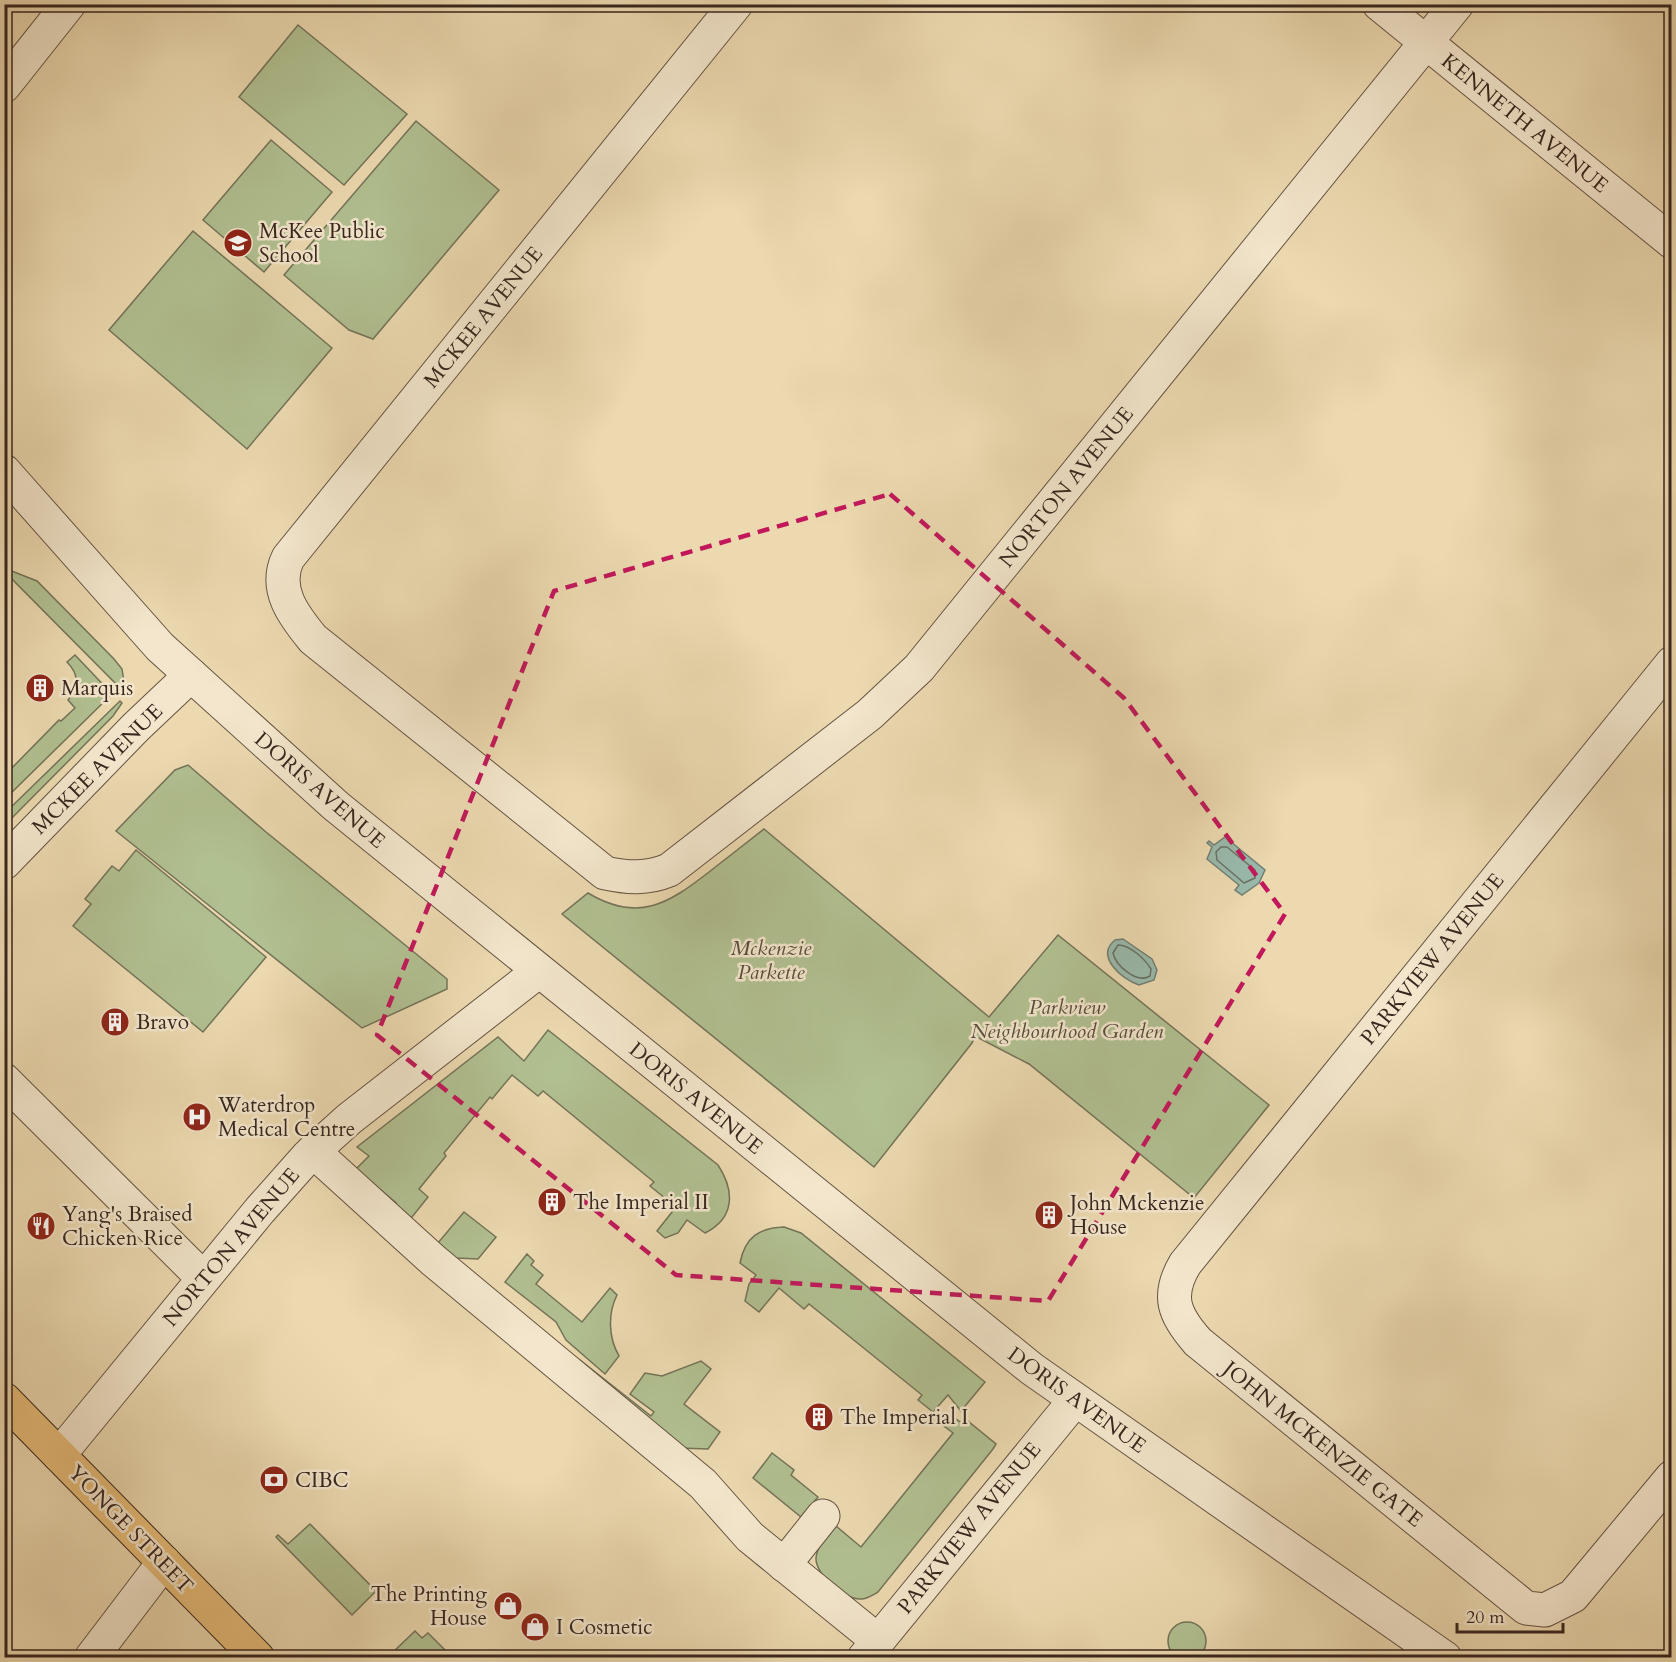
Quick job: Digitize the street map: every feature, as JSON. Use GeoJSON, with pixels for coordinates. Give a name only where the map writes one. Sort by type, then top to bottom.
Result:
{"type":"FeatureCollection","features":[{"type":"Feature","properties":{"kind":"main road","name":"YONGE STREET"},"geometry":{"type":"LineString","coordinates":[[4,1400],[258,1658]]}},
{"type":"Feature","properties":{"kind":"street"},"geometry":{"type":"LineString","coordinates":[[4,86],[69,4]]}},
{"type":"Feature","properties":{"kind":"street","name":"MCKEE AVENUE"},"geometry":{"type":"LineString","coordinates":[[605,873],[313,639],[295,615],[282,580],[288,558],[736,4]]}},
{"type":"Feature","properties":{"kind":"street","name":"KENNETH AVENUE"},"geometry":{"type":"LineString","coordinates":[[1379,4],[1671,242]]}},
{"type":"Feature","properties":{"kind":"street","name":"NORTON AVENUE"},"geometry":{"type":"LineString","coordinates":[[605,873],[638,878],[654,876],[669,870],[870,714],[919,668],[1457,4]]}},
{"type":"Feature","properties":{"kind":"street","name":"DORIS AVENUE"},"geometry":{"type":"LineString","coordinates":[[4,471],[160,647],[336,806],[983,1330],[1075,1400],[1445,1658]]}},
{"type":"Feature","properties":{"kind":"street","name":"PARKVIEW AVENUE"},"geometry":{"type":"LineString","coordinates":[[1192,1254],[1671,663]]}},
{"type":"Feature","properties":{"kind":"street","name":"MCKEE AVENUE"},"geometry":{"type":"LineString","coordinates":[[4,863],[136,727],[191,675]]}},
{"type":"Feature","properties":{"kind":"street","name":"NORTON AVENUE"},"geometry":{"type":"LineString","coordinates":[[59,1455],[203,1278],[313,1151],[348,1119],[539,971]]}},
{"type":"Feature","properties":{"kind":"street"},"geometry":{"type":"LineString","coordinates":[[4,1080],[203,1278]]}},
{"type":"Feature","properties":{"kind":"street"},"geometry":{"type":"LineString","coordinates":[[313,1151],[433,1260],[703,1484],[750,1538],[784,1565],[871,1649]]}},
{"type":"Feature","properties":{"kind":"street","name":"JOHN MCKENZIE GATE"},"geometry":{"type":"LineString","coordinates":[[1192,1254],[1179,1274],[1173,1296],[1181,1321],[1197,1342],[1526,1608],[1545,1610],[1573,1596],[1671,1477]]}},
{"type":"Feature","properties":{"kind":"street","name":"PARKVIEW AVENUE"},"geometry":{"type":"LineString","coordinates":[[871,1649],[1075,1400]]}},
{"type":"Feature","properties":{"kind":"street"},"geometry":{"type":"LineString","coordinates":[[784,1565],[823,1516]]}},
{"type":"Feature","properties":{"kind":"street"},"geometry":{"type":"LineString","coordinates":[[91,1658],[164,1562]]}},
{"type":"Feature","properties":{"kind":"highlighted area"},"geometry":{"type":"Polygon","coordinates":[[[890,494],[1124,698],[1285,914],[1048,1301],[676,1275],[377,1035],[554,591],[890,494]]]}},
{"type":"Feature","properties":{"kind":"green space"},"geometry":{"type":"Polygon","coordinates":[[[298,25],[407,114],[344,185],[239,97],[298,25]]]}},
{"type":"Feature","properties":{"kind":"green space"},"geometry":{"type":"Polygon","coordinates":[[[416,121],[499,190],[373,339],[349,330],[284,275],[416,121]]]}},
{"type":"Feature","properties":{"kind":"green space"},"geometry":{"type":"Polygon","coordinates":[[[271,140],[332,192],[264,272],[203,220],[271,140]]]}},
{"type":"Feature","properties":{"kind":"green space"},"geometry":{"type":"Polygon","coordinates":[[[193,231],[332,348],[247,449],[109,330],[193,231]]]}},
{"type":"Feature","properties":{"kind":"green space"},"geometry":{"type":"Polygon","coordinates":[[[4,568],[37,581],[114,659],[122,669],[126,694],[5,572],[4,568]]]}},
{"type":"Feature","properties":{"kind":"green space"},"geometry":{"type":"Polygon","coordinates":[[[75,655],[112,694],[5,799],[5,775],[59,720],[61,721],[75,708],[68,700],[76,681],[74,671],[67,662],[75,655]]]}},
{"type":"Feature","properties":{"kind":"green space"},"geometry":{"type":"Polygon","coordinates":[[[120,701],[122,703],[113,716],[5,825],[5,813],[120,701]]]}},
{"type":"Feature","properties":{"kind":"green space"},"geometry":{"type":"Polygon","coordinates":[[[188,765],[266,832],[447,979],[447,989],[362,1028],[116,831],[175,770],[188,765]]]}},
{"type":"Feature","properties":{"kind":"green space","name":"Mckenzie Parkette"},"geometry":{"type":"Polygon","coordinates":[[[764,829],[989,1017],[1058,935],[1269,1105],[1194,1198],[1029,1064],[975,1036],[972,1043],[874,1167],[562,914],[588,893],[622,907],[652,906],[666,901],[694,883],[764,829]]]}},
{"type":"Feature","properties":{"kind":"green space"},"geometry":{"type":"Polygon","coordinates":[[[136,850],[266,957],[203,1032],[73,926],[91,904],[85,899],[112,866],[119,871],[136,850]]]}},
{"type":"Feature","properties":{"kind":"green space"},"geometry":{"type":"Polygon","coordinates":[[[548,1030],[718,1165],[727,1184],[729,1203],[727,1212],[715,1227],[705,1233],[687,1220],[678,1233],[665,1238],[657,1231],[676,1207],[650,1186],[654,1182],[543,1091],[538,1096],[512,1075],[492,1099],[490,1097],[444,1153],[446,1156],[419,1189],[428,1197],[408,1222],[392,1209],[396,1203],[356,1169],[369,1156],[357,1147],[498,1037],[524,1061],[548,1030]]]}},
{"type":"Feature","properties":{"kind":"green space"},"geometry":{"type":"Polygon","coordinates":[[[464,1212],[496,1237],[478,1259],[456,1258],[437,1244],[464,1212]]]}},
{"type":"Feature","properties":{"kind":"green space"},"geometry":{"type":"Polygon","coordinates":[[[784,1227],[801,1233],[985,1382],[961,1411],[948,1395],[933,1412],[918,1400],[922,1395],[809,1304],[804,1309],[779,1288],[759,1312],[745,1301],[749,1284],[756,1275],[740,1263],[745,1247],[760,1232],[784,1227]]]}},
{"type":"Feature","properties":{"kind":"green space"},"geometry":{"type":"Polygon","coordinates":[[[527,1254],[534,1261],[531,1265],[543,1275],[536,1284],[582,1322],[610,1288],[617,1295],[610,1325],[615,1349],[619,1356],[605,1374],[566,1340],[556,1322],[505,1282],[527,1254]]]}},
{"type":"Feature","properties":{"kind":"green space"},"geometry":{"type":"Polygon","coordinates":[[[580,1360],[651,1416],[654,1412],[630,1394],[645,1373],[662,1376],[701,1361],[711,1369],[684,1404],[720,1432],[708,1449],[680,1448],[576,1364],[580,1360]]]}},
{"type":"Feature","properties":{"kind":"green space"},"geometry":{"type":"Polygon","coordinates":[[[952,1416],[963,1424],[964,1418],[996,1444],[993,1449],[878,1592],[861,1599],[839,1591],[825,1578],[817,1564],[817,1553],[826,1537],[836,1526],[861,1547],[953,1433],[944,1426],[952,1416]]]}},
{"type":"Feature","properties":{"kind":"green space"},"geometry":{"type":"Polygon","coordinates":[[[772,1453],[794,1470],[791,1475],[818,1497],[801,1517],[753,1478],[772,1453]]]}},
{"type":"Feature","properties":{"kind":"green space"},"geometry":{"type":"Polygon","coordinates":[[[310,1524],[376,1591],[352,1615],[276,1537],[278,1535],[288,1544],[310,1524]]]}},
{"type":"Feature","properties":{"kind":"green space"},"geometry":{"type":"Polygon","coordinates":[[[1187,1622],[1201,1627],[1206,1641],[1201,1655],[1187,1660],[1173,1655],[1168,1641],[1173,1627],[1187,1622]]]}},
{"type":"Feature","properties":{"kind":"green space"},"geometry":{"type":"Polygon","coordinates":[[[415,1631],[422,1638],[428,1633],[452,1657],[393,1657],[390,1655],[415,1631]]]}},
{"type":"Feature","properties":{"kind":"water"},"geometry":{"type":"Polygon","coordinates":[[[1225,837],[1265,870],[1259,883],[1242,895],[1235,890],[1239,885],[1207,859],[1212,847],[1207,843],[1209,841],[1214,845],[1225,837]]]}},
{"type":"Feature","properties":{"kind":"water"},"geometry":{"type":"Polygon","coordinates":[[[1123,939],[1152,959],[1157,970],[1154,980],[1139,985],[1125,978],[1113,966],[1109,960],[1110,946],[1115,940],[1123,939]]]}},
{"type":"Feature","properties":{"kind":"place","name":"McKee Public School"},"geometry":{"type":"Point","coordinates":[238,243]}},
{"type":"Feature","properties":{"kind":"place","name":"Marquis"},"geometry":{"type":"Point","coordinates":[40,688]}},
{"type":"Feature","properties":{"kind":"place","name":"Bravo"},"geometry":{"type":"Point","coordinates":[115,1022]}},
{"type":"Feature","properties":{"kind":"place","name":"Waterdrop Medical Centre"},"geometry":{"type":"Point","coordinates":[197,1117]}},
{"type":"Feature","properties":{"kind":"place","name":"The Imperial II"},"geometry":{"type":"Point","coordinates":[552,1202]}},
{"type":"Feature","properties":{"kind":"place","name":"John Mckenzie House"},"geometry":{"type":"Point","coordinates":[1049,1215]}},
{"type":"Feature","properties":{"kind":"place","name":"Yang's Braised Chicken Rice"},"geometry":{"type":"Point","coordinates":[41,1226]}},
{"type":"Feature","properties":{"kind":"place","name":"The Imperial I"},"geometry":{"type":"Point","coordinates":[819,1417]}},
{"type":"Feature","properties":{"kind":"place","name":"CIBC"},"geometry":{"type":"Point","coordinates":[274,1480]}},
{"type":"Feature","properties":{"kind":"place","name":"The Printing House"},"geometry":{"type":"Point","coordinates":[508,1606]}},
{"type":"Feature","properties":{"kind":"place","name":"I Cosmetic"},"geometry":{"type":"Point","coordinates":[535,1627]}},
{"type":"Feature","properties":{"kind":"park label","name":"Parkview Neighbourhood Garden"},"geometry":{"type":"Point","coordinates":[1067,1019]}}]}
